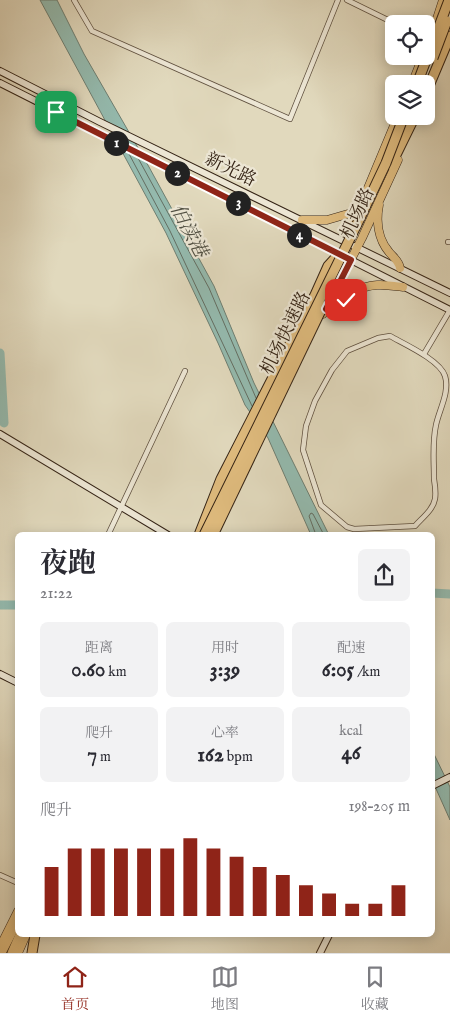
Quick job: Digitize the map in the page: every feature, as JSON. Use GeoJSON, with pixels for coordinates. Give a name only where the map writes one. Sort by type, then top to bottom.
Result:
{"type":"FeatureCollection","features":[{"type":"Feature","properties":{"kind":"highway"},"geometry":{"type":"LineString","coordinates":[[420,75],[448,0]]}},
{"type":"Feature","properties":{"kind":"highway"},"geometry":{"type":"LineString","coordinates":[[426,75],[450,12]]}},
{"type":"Feature","properties":{"kind":"highway"},"geometry":{"type":"LineString","coordinates":[[434,75],[450,36]]}},
{"type":"Feature","properties":{"kind":"highway","name":"机场快速路"},"geometry":{"type":"LineString","coordinates":[[205,532],[360,218],[386,163],[401,125]]}},
{"type":"Feature","properties":{"kind":"highway","name":"机场快速路"},"geometry":{"type":"LineString","coordinates":[[215,532],[391,165],[407,125]]}},
{"type":"Feature","properties":{"kind":"highway"},"geometry":{"type":"LineString","coordinates":[[391,165],[411,125]]}},
{"type":"Feature","properties":{"kind":"highway"},"geometry":{"type":"LineString","coordinates":[[200,532],[221,479],[315,296],[328,266],[339,254]]}},
{"type":"Feature","properties":{"kind":"highway"},"geometry":{"type":"LineString","coordinates":[[1,953],[15,926]]}},
{"type":"Feature","properties":{"kind":"highway"},"geometry":{"type":"LineString","coordinates":[[12,953],[19,937]]}},
{"type":"Feature","properties":{"kind":"highway"},"geometry":{"type":"LineString","coordinates":[[32,953],[35,937]]}},
{"type":"Feature","properties":{"kind":"main road"},"geometry":{"type":"LineString","coordinates":[[435,21],[443,0]]}},
{"type":"Feature","properties":{"kind":"main road"},"geometry":{"type":"LineString","coordinates":[[430,75],[450,22]]}},
{"type":"Feature","properties":{"kind":"main road","name":"新光路"},"geometry":{"type":"LineString","coordinates":[[0,71],[146,145],[450,293]]}},
{"type":"Feature","properties":{"kind":"main road","name":"新光路"},"geometry":{"type":"LineString","coordinates":[[0,83],[450,310]]}},
{"type":"Feature","properties":{"kind":"main road","name":"机场路"},"geometry":{"type":"LineString","coordinates":[[200,532],[345,242],[394,125]]}},
{"type":"Feature","properties":{"kind":"main road","name":"机场路"},"geometry":{"type":"LineString","coordinates":[[216,532],[351,260],[402,151],[412,125]]}},
{"type":"Feature","properties":{"kind":"main road"},"geometry":{"type":"LineString","coordinates":[[380,198],[378,212],[380,240],[390,254],[400,263],[400,268]]}},
{"type":"Feature","properties":{"kind":"main road"},"geometry":{"type":"LineString","coordinates":[[302,220],[327,220],[358,211]]}},
{"type":"Feature","properties":{"kind":"main road"},"geometry":{"type":"LineString","coordinates":[[297,234],[306,229],[306,224],[302,220]]}},
{"type":"Feature","properties":{"kind":"main road"},"geometry":{"type":"LineString","coordinates":[[326,309],[337,308],[357,291],[366,287],[387,285],[403,287]]}},
{"type":"Feature","properties":{"kind":"main road"},"geometry":{"type":"LineString","coordinates":[[0,434],[163,532]]}},
{"type":"Feature","properties":{"kind":"main road"},"geometry":{"type":"LineString","coordinates":[[0,674],[15,682]]}},
{"type":"Feature","properties":{"kind":"main road"},"geometry":{"type":"LineString","coordinates":[[435,784],[450,777]]}},
{"type":"Feature","properties":{"kind":"main road"},"geometry":{"type":"LineString","coordinates":[[0,946],[15,917]]}},
{"type":"Feature","properties":{"kind":"main road"},"geometry":{"type":"LineString","coordinates":[[18,953],[25,937]]}},
{"type":"Feature","properties":{"kind":"main road"},"geometry":{"type":"LineString","coordinates":[[320,953],[328,937]]}},
{"type":"Feature","properties":{"kind":"street"},"geometry":{"type":"LineString","coordinates":[[74,0],[92,31],[290,119],[338,0]]}},
{"type":"Feature","properties":{"kind":"street"},"geometry":{"type":"LineString","coordinates":[[347,0],[385,19]]}},
{"type":"Feature","properties":{"kind":"street"},"geometry":{"type":"LineString","coordinates":[[435,42],[441,45]]}},
{"type":"Feature","properties":{"kind":"street"},"geometry":{"type":"LineString","coordinates":[[424,354],[450,310]]}},
{"type":"Feature","properties":{"kind":"street"},"geometry":{"type":"LineString","coordinates":[[390,336],[424,354],[446,376],[444,401],[436,424],[433,442],[435,498],[432,508],[415,526],[354,529],[347,527],[321,505],[303,450],[306,426],[315,401],[332,370],[347,351],[378,338],[390,336]]}},
{"type":"Feature","properties":{"kind":"street"},"geometry":{"type":"LineString","coordinates":[[110,532],[185,371]]}},
{"type":"Feature","properties":{"kind":"street"},"geometry":{"type":"LineString","coordinates":[[0,875],[15,882]]}},
{"type":"Feature","properties":{"kind":"water"},"geometry":{"type":"Polygon","coordinates":[[[40,0],[57,0],[84,54],[214,286],[254,383],[328,532],[310,532],[268,438],[245,405],[166,233],[40,0]]]}},
{"type":"Feature","properties":{"kind":"water"},"geometry":{"type":"Polygon","coordinates":[[[435,756],[450,787],[450,820],[435,786],[435,756]]]}},
{"type":"Feature","properties":{"kind":"waterway"},"geometry":{"type":"LineString","coordinates":[[0,353],[4,423]]}},
{"type":"Feature","properties":{"kind":"waterway"},"geometry":{"type":"LineString","coordinates":[[435,593],[450,594]]}},
{"type":"Feature","properties":{"kind":"waterway"},"geometry":{"type":"LineString","coordinates":[[0,605],[15,605]]}},
{"type":"Feature","properties":{"kind":"route"},"geometry":{"type":"LineString","coordinates":[[56,112],[351,260],[326,309],[337,308],[346,300]]}},
{"type":"Feature","properties":{"kind":"water label","name":"伯渎港"},"geometry":{"type":"Point","coordinates":[190,230]}}]}
